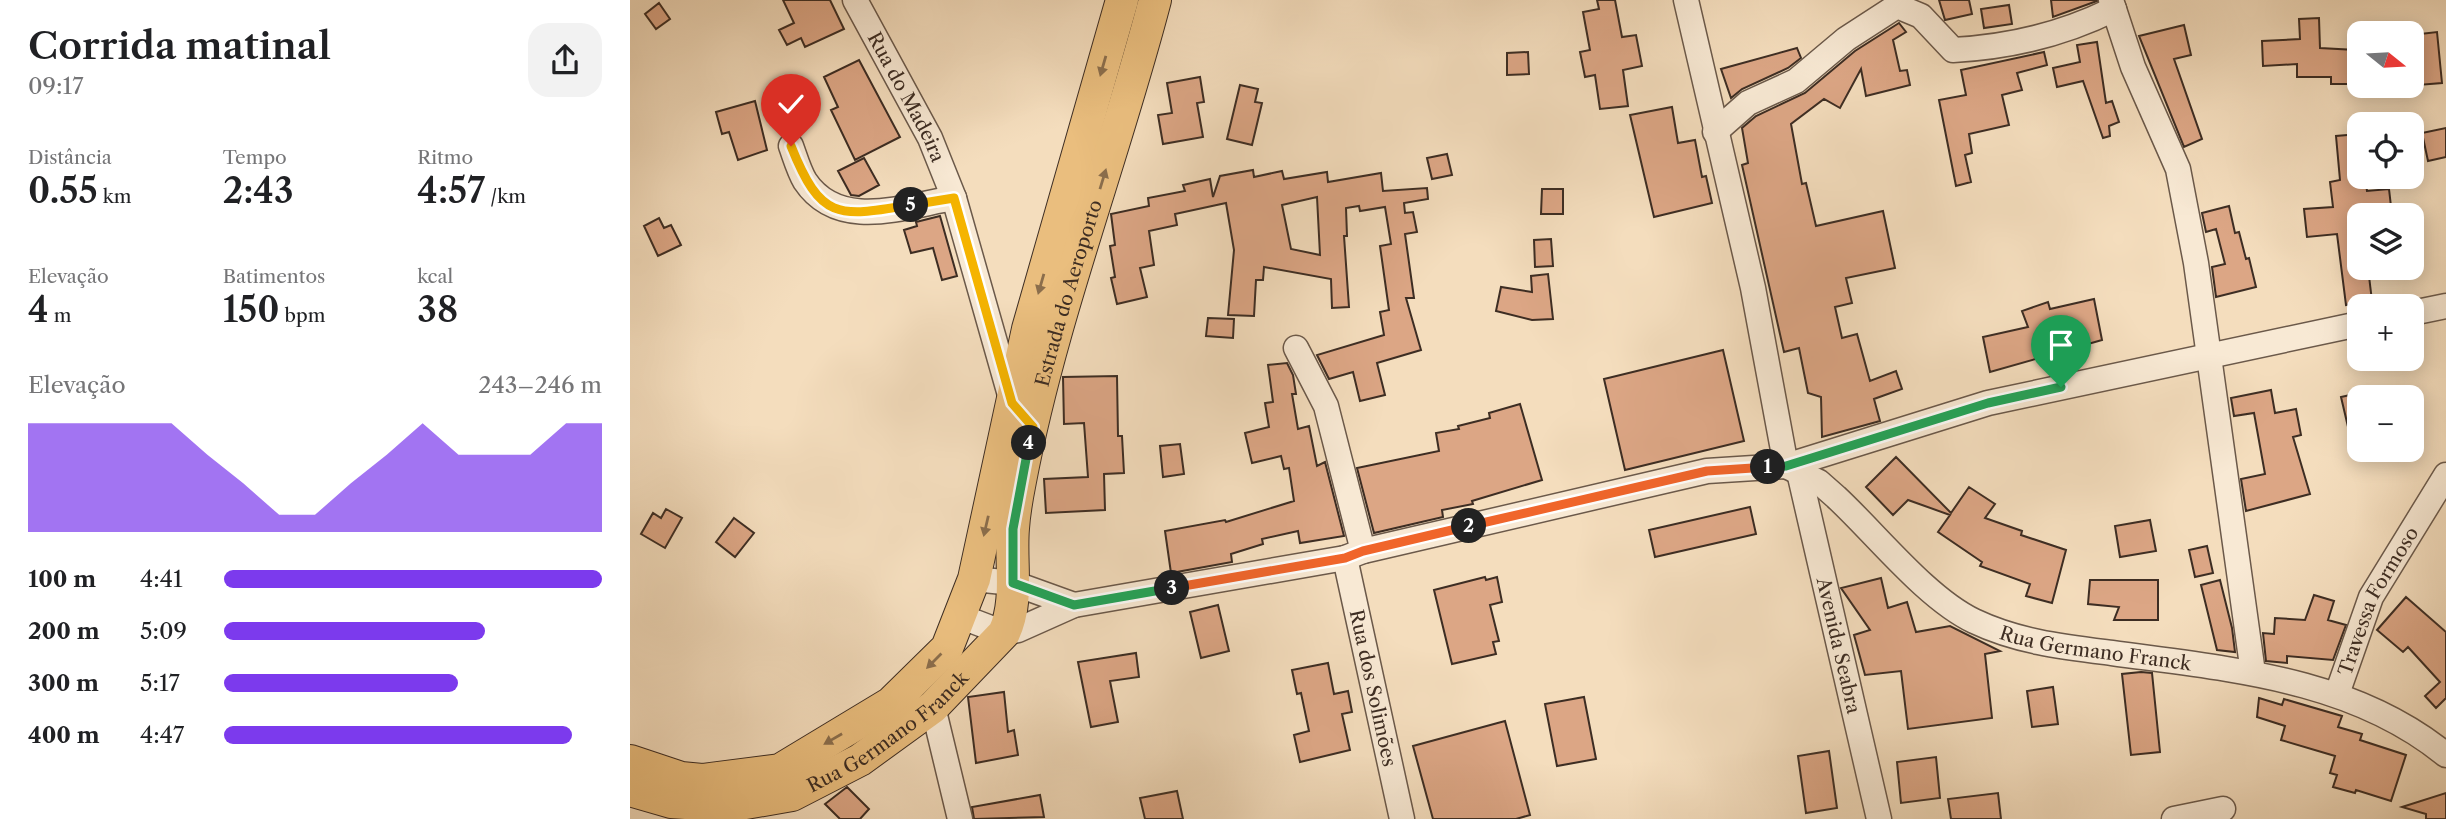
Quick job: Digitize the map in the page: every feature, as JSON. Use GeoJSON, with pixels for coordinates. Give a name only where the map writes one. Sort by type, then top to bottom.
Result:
{"type":"FeatureCollection","features":[{"type":"Feature","properties":{"kind":"main road","name":"Estrada do Aeroporto"},"geometry":{"type":"LineString","coordinates":[[1004,633],[1013,583],[1009,476],[1012,403],[1028,329],[1122,0]]}},
{"type":"Feature","properties":{"kind":"main road","name":"Estrada do Aeroporto"},"geometry":{"type":"LineString","coordinates":[[974,579],[1009,476],[1033,427],[1155,0]]}},
{"type":"Feature","properties":{"kind":"main road","name":"Rua Germano Franck"},"geometry":{"type":"LineString","coordinates":[[630,761],[681,778],[702,780],[780,770],[891,703],[947,648],[962,617],[974,579]]}},
{"type":"Feature","properties":{"kind":"main road","name":"Rua Germano Franck"},"geometry":{"type":"LineString","coordinates":[[630,790],[671,802],[728,806],[792,795],[860,760],[933,707],[1004,633]]}},
{"type":"Feature","properties":{"kind":"street","name":"Rua do Madeira"},"geometry":{"type":"LineString","coordinates":[[855,0],[930,138],[954,198],[1012,403],[1033,427]]}},
{"type":"Feature","properties":{"kind":"street","name":"Avenida Seabra"},"geometry":{"type":"LineString","coordinates":[[1686,0],[1793,469],[1880,819]]}},
{"type":"Feature","properties":{"kind":"street"},"geometry":{"type":"LineString","coordinates":[[1714,132],[1748,103],[1796,82],[1846,39],[1897,6],[1921,16],[1953,50],[2000,48],[2076,28],[2113,5],[2133,67],[2178,169],[2196,263],[2253,673]]}},
{"type":"Feature","properties":{"kind":"street"},"geometry":{"type":"LineString","coordinates":[[791,146],[805,181],[831,207],[855,214],[954,198]]}},
{"type":"Feature","properties":{"kind":"street"},"geometry":{"type":"LineString","coordinates":[[2424,311],[2446,306]]}},
{"type":"Feature","properties":{"kind":"street","name":"Rua Germano Franck"},"geometry":{"type":"LineString","coordinates":[[1004,633],[1018,630],[1074,605],[1354,555],[1707,471],[1793,469],[1988,403],[2347,327]]}},
{"type":"Feature","properties":{"kind":"street","name":"Rua dos Solimões"},"geometry":{"type":"LineString","coordinates":[[1296,348],[1326,405],[1402,819]]}},
{"type":"Feature","properties":{"kind":"street","name":"Rua Germano Franck"},"geometry":{"type":"LineString","coordinates":[[1793,469],[1836,497],[1926,585],[1972,620],[2033,643],[2253,673],[2337,694],[2392,718],[2446,755]]}},
{"type":"Feature","properties":{"kind":"street","name":"Travessa Formoso"},"geometry":{"type":"LineString","coordinates":[[2337,694],[2371,597],[2446,475]]}},
{"type":"Feature","properties":{"kind":"street","name":"Rua Germano Franck"},"geometry":{"type":"LineString","coordinates":[[974,579],[1013,583],[1074,605]]}},
{"type":"Feature","properties":{"kind":"street"},"geometry":{"type":"LineString","coordinates":[[962,617],[1004,633]]}},
{"type":"Feature","properties":{"kind":"street"},"geometry":{"type":"LineString","coordinates":[[933,707],[960,819]]}},
{"type":"Feature","properties":{"kind":"street"},"geometry":{"type":"LineString","coordinates":[[2174,819],[2223,809]]}},
{"type":"Feature","properties":{"kind":"building"},"geometry":{"type":"Polygon","coordinates":[[[783,0],[830,0],[844,29],[805,47],[801,38],[787,45],[779,30],[794,23],[783,0]]]}},
{"type":"Feature","properties":{"kind":"building"},"geometry":{"type":"Polygon","coordinates":[[[1597,0],[1615,0],[1622,37],[1636,35],[1642,66],[1623,70],[1628,106],[1600,109],[1595,75],[1585,77],[1580,52],[1590,50],[1583,12],[1599,9],[1597,0]]]}},
{"type":"Feature","properties":{"kind":"building"},"geometry":{"type":"Polygon","coordinates":[[[1939,0],[1969,0],[1972,14],[1945,20],[1939,0]]]}},
{"type":"Feature","properties":{"kind":"building"},"geometry":{"type":"Polygon","coordinates":[[[2051,0],[2097,0],[2097,1],[2053,17],[2051,0]]]}},
{"type":"Feature","properties":{"kind":"building"},"geometry":{"type":"Polygon","coordinates":[[[659,3],[670,19],[656,29],[645,14],[659,3]]]}},
{"type":"Feature","properties":{"kind":"building"},"geometry":{"type":"Polygon","coordinates":[[[2009,5],[2012,24],[1984,28],[1981,9],[2009,5]]]}},
{"type":"Feature","properties":{"kind":"building"},"geometry":{"type":"Polygon","coordinates":[[[2319,18],[2320,48],[2347,50],[2347,84],[2331,84],[2331,77],[2297,77],[2297,64],[2263,66],[2262,41],[2300,39],[2299,19],[2319,18]]]}},
{"type":"Feature","properties":{"kind":"building"},"geometry":{"type":"Polygon","coordinates":[[[1899,23],[1906,32],[1893,40],[1900,71],[1907,70],[1910,85],[1866,96],[1861,69],[1840,108],[1824,99],[1791,124],[1802,184],[1806,183],[1816,226],[1883,211],[1895,268],[1846,278],[1852,303],[1835,307],[1842,338],[1857,334],[1870,381],[1896,371],[1902,389],[1874,399],[1880,421],[1822,437],[1821,397],[1808,393],[1799,348],[1784,352],[1742,165],[1748,163],[1742,128],[1756,116],[1805,93],[1855,51],[1899,23]]]}},
{"type":"Feature","properties":{"kind":"building"},"geometry":{"type":"Polygon","coordinates":[[[2184,25],[2191,55],[2174,59],[2202,139],[2184,147],[2139,36],[2184,25]]]}},
{"type":"Feature","properties":{"kind":"building"},"geometry":{"type":"Polygon","coordinates":[[[2437,32],[2442,83],[2424,84],[2424,34],[2437,32]]]}},
{"type":"Feature","properties":{"kind":"building"},"geometry":{"type":"Polygon","coordinates":[[[2097,42],[2106,103],[2112,101],[2119,122],[2109,126],[2110,136],[2103,138],[2083,81],[2057,87],[2053,68],[2080,62],[2077,45],[2097,42]]]}},
{"type":"Feature","properties":{"kind":"building"},"geometry":{"type":"Polygon","coordinates":[[[1797,48],[1801,58],[1788,68],[1742,89],[1731,98],[1721,69],[1797,48]]]}},
{"type":"Feature","properties":{"kind":"building"},"geometry":{"type":"Polygon","coordinates":[[[1528,52],[1529,74],[1507,75],[1507,53],[1528,52]]]}},
{"type":"Feature","properties":{"kind":"building"},"geometry":{"type":"Polygon","coordinates":[[[2044,52],[2047,65],[2017,73],[2022,90],[2002,95],[2009,125],[1969,134],[1972,153],[1965,155],[1971,182],[1956,186],[1939,100],[1966,95],[1961,70],[2044,52]]]}},
{"type":"Feature","properties":{"kind":"building"},"geometry":{"type":"Polygon","coordinates":[[[859,60],[900,137],[855,160],[831,110],[838,107],[824,77],[859,60]]]}},
{"type":"Feature","properties":{"kind":"building"},"geometry":{"type":"Polygon","coordinates":[[[1200,77],[1204,102],[1197,103],[1203,137],[1163,144],[1158,115],[1172,113],[1167,83],[1200,77]]]}},
{"type":"Feature","properties":{"kind":"building"},"geometry":{"type":"Polygon","coordinates":[[[1240,85],[1258,89],[1255,102],[1262,103],[1252,145],[1227,139],[1240,85]]]}},
{"type":"Feature","properties":{"kind":"building"},"geometry":{"type":"Polygon","coordinates":[[[755,101],[767,150],[738,160],[729,132],[722,134],[716,112],[755,101]]]}},
{"type":"Feature","properties":{"kind":"building"},"geometry":{"type":"Polygon","coordinates":[[[1672,107],[1678,143],[1695,140],[1702,177],[1706,176],[1712,203],[1654,217],[1630,115],[1672,107]]]}},
{"type":"Feature","properties":{"kind":"building"},"geometry":{"type":"Polygon","coordinates":[[[2446,128],[2446,157],[2428,161],[2424,133],[2446,128]]]}},
{"type":"Feature","properties":{"kind":"building"},"geometry":{"type":"Polygon","coordinates":[[[2347,135],[2347,189],[2389,189],[2391,203],[2347,203],[2347,280],[2369,280],[2371,294],[2347,294],[2346,305],[2337,234],[2307,237],[2304,209],[2333,207],[2330,182],[2340,180],[2336,136],[2347,135]]]}},
{"type":"Feature","properties":{"kind":"building"},"geometry":{"type":"Polygon","coordinates":[[[1447,154],[1452,175],[1432,179],[1427,158],[1447,154]]]}},
{"type":"Feature","properties":{"kind":"building"},"geometry":{"type":"Polygon","coordinates":[[[864,158],[879,185],[859,196],[851,195],[838,171],[864,158]]]}},
{"type":"Feature","properties":{"kind":"building"},"geometry":{"type":"Polygon","coordinates":[[[1253,170],[1254,177],[1282,171],[1284,179],[1327,172],[1328,182],[1381,173],[1383,191],[1427,188],[1428,199],[1404,203],[1405,213],[1413,212],[1417,232],[1405,234],[1414,298],[1406,298],[1421,350],[1377,363],[1385,395],[1360,401],[1353,372],[1329,379],[1317,355],[1384,335],[1380,312],[1389,310],[1380,246],[1391,244],[1385,207],[1360,211],[1359,206],[1346,208],[1347,236],[1344,236],[1349,307],[1332,308],[1331,279],[1264,267],[1263,280],[1256,280],[1254,316],[1228,315],[1234,250],[1226,203],[1175,214],[1177,225],[1149,231],[1154,265],[1140,268],[1147,297],[1117,304],[1111,278],[1115,277],[1110,246],[1115,245],[1111,214],[1149,206],[1148,198],[1185,191],[1183,185],[1210,179],[1213,197],[1220,176],[1253,170]],[[1317,197],[1282,205],[1291,249],[1320,255],[1317,197]]]}},
{"type":"Feature","properties":{"kind":"building"},"geometry":{"type":"Polygon","coordinates":[[[1542,189],[1563,189],[1563,214],[1541,214],[1542,189]]]}},
{"type":"Feature","properties":{"kind":"building"},"geometry":{"type":"Polygon","coordinates":[[[2229,206],[2235,233],[2239,232],[2256,287],[2216,297],[2212,267],[2225,264],[2216,229],[2206,232],[2202,213],[2229,206]]]}},
{"type":"Feature","properties":{"kind":"building"},"geometry":{"type":"Polygon","coordinates":[[[940,216],[957,276],[942,280],[933,248],[911,253],[904,230],[917,226],[916,222],[940,216]]]}},
{"type":"Feature","properties":{"kind":"building"},"geometry":{"type":"Polygon","coordinates":[[[659,218],[664,228],[671,225],[681,245],[658,256],[644,226],[659,218]]]}},
{"type":"Feature","properties":{"kind":"building"},"geometry":{"type":"Polygon","coordinates":[[[1551,239],[1553,266],[1535,267],[1534,240],[1551,239]]]}},
{"type":"Feature","properties":{"kind":"building"},"geometry":{"type":"Polygon","coordinates":[[[1548,274],[1553,319],[1532,320],[1496,311],[1501,287],[1532,292],[1531,276],[1548,274]]]}},
{"type":"Feature","properties":{"kind":"building"},"geometry":{"type":"Polygon","coordinates":[[[2094,299],[2102,340],[1990,372],[1983,337],[2028,327],[2022,311],[2048,302],[2050,309],[2094,299]]]}},
{"type":"Feature","properties":{"kind":"building"},"geometry":{"type":"Polygon","coordinates":[[[1208,318],[1234,319],[1233,338],[1206,336],[1208,318]]]}},
{"type":"Feature","properties":{"kind":"building"},"geometry":{"type":"Polygon","coordinates":[[[1723,350],[1744,441],[1625,470],[1604,379],[1723,350]]]}},
{"type":"Feature","properties":{"kind":"building"},"geometry":{"type":"Polygon","coordinates":[[[1287,363],[1293,375],[1296,394],[1292,394],[1298,429],[1309,426],[1317,466],[1325,462],[1344,536],[1300,543],[1298,531],[1262,539],[1263,544],[1231,554],[1232,562],[1171,573],[1165,531],[1225,520],[1226,522],[1294,501],[1289,468],[1284,469],[1281,456],[1252,463],[1245,433],[1269,427],[1265,403],[1273,402],[1268,365],[1287,363]]]}},
{"type":"Feature","properties":{"kind":"building"},"geometry":{"type":"Polygon","coordinates":[[[1117,376],[1118,436],[1122,436],[1124,473],[1104,474],[1105,510],[1046,513],[1044,479],[1088,477],[1084,423],[1064,424],[1063,377],[1117,376]]]}},
{"type":"Feature","properties":{"kind":"building"},"geometry":{"type":"Polygon","coordinates":[[[2271,390],[2275,413],[2296,409],[2301,435],[2293,437],[2310,494],[2246,511],[2241,479],[2265,474],[2254,413],[2234,416],[2231,398],[2271,390]]]}},
{"type":"Feature","properties":{"kind":"building"},"geometry":{"type":"Polygon","coordinates":[[[2347,396],[2347,422],[2341,397],[2347,396]]]}},
{"type":"Feature","properties":{"kind":"building"},"geometry":{"type":"Polygon","coordinates":[[[1520,404],[1542,480],[1472,501],[1473,504],[1442,510],[1443,517],[1374,533],[1357,468],[1439,451],[1436,433],[1459,429],[1458,426],[1490,418],[1489,413],[1520,404]]]}},
{"type":"Feature","properties":{"kind":"building"},"geometry":{"type":"Polygon","coordinates":[[[1180,444],[1184,474],[1163,477],[1160,446],[1180,444]]]}},
{"type":"Feature","properties":{"kind":"building"},"geometry":{"type":"Polygon","coordinates":[[[1896,457],[1951,513],[1969,487],[1995,504],[1985,518],[2022,531],[2021,535],[2066,550],[2052,603],[2026,596],[2030,584],[1980,566],[1982,562],[1938,532],[1950,515],[1908,500],[1893,515],[1866,487],[1896,457]]]}},
{"type":"Feature","properties":{"kind":"building"},"geometry":{"type":"Polygon","coordinates":[[[1750,507],[1756,534],[1655,557],[1649,530],[1750,507]]]}},
{"type":"Feature","properties":{"kind":"building"},"geometry":{"type":"Polygon","coordinates":[[[666,509],[682,518],[665,548],[641,534],[653,513],[661,518],[666,509]]]}},
{"type":"Feature","properties":{"kind":"building"},"geometry":{"type":"Polygon","coordinates":[[[734,518],[754,533],[735,557],[716,542],[734,518]]]}},
{"type":"Feature","properties":{"kind":"building"},"geometry":{"type":"Polygon","coordinates":[[[2150,520],[2156,551],[2120,557],[2115,526],[2150,520]]]}},
{"type":"Feature","properties":{"kind":"building"},"geometry":{"type":"Polygon","coordinates":[[[2207,546],[2213,573],[2195,577],[2189,550],[2207,546]]]}},
{"type":"Feature","properties":{"kind":"building"},"geometry":{"type":"Polygon","coordinates":[[[1485,577],[1486,580],[1497,577],[1502,602],[1490,605],[1499,641],[1493,642],[1496,654],[1452,664],[1434,590],[1485,577]]]}},
{"type":"Feature","properties":{"kind":"building"},"geometry":{"type":"Polygon","coordinates":[[[1881,578],[1888,608],[1907,602],[1916,632],[1950,626],[2000,651],[1985,654],[1992,718],[1908,729],[1901,671],[1865,675],[1854,635],[1870,630],[1841,588],[1881,578]]]}},
{"type":"Feature","properties":{"kind":"building"},"geometry":{"type":"Polygon","coordinates":[[[2090,580],[2158,580],[2158,620],[2114,620],[2119,607],[2088,604],[2090,580]]]}},
{"type":"Feature","properties":{"kind":"building"},"geometry":{"type":"Polygon","coordinates":[[[2220,580],[2235,652],[2217,650],[2201,585],[2220,580]]]}},
{"type":"Feature","properties":{"kind":"building"},"geometry":{"type":"Polygon","coordinates":[[[2314,595],[2334,601],[2328,620],[2346,625],[2333,660],[2287,656],[2287,663],[2266,661],[2263,633],[2274,634],[2275,618],[2305,620],[2314,595]]]}},
{"type":"Feature","properties":{"kind":"building"},"geometry":{"type":"Polygon","coordinates":[[[2406,597],[2446,632],[2446,698],[2436,708],[2425,696],[2440,682],[2408,647],[2403,652],[2377,630],[2406,597]]]}},
{"type":"Feature","properties":{"kind":"building"},"geometry":{"type":"Polygon","coordinates":[[[1218,605],[1229,651],[1201,658],[1190,612],[1218,605]]]}},
{"type":"Feature","properties":{"kind":"building"},"geometry":{"type":"Polygon","coordinates":[[[1136,653],[1139,677],[1110,681],[1118,722],[1091,727],[1078,662],[1136,653]]]}},
{"type":"Feature","properties":{"kind":"building"},"geometry":{"type":"Polygon","coordinates":[[[1328,663],[1334,694],[1348,691],[1352,712],[1342,714],[1350,750],[1300,762],[1294,735],[1309,731],[1301,693],[1297,694],[1292,670],[1328,663]]]}},
{"type":"Feature","properties":{"kind":"building"},"geometry":{"type":"Polygon","coordinates":[[[2152,673],[2160,752],[2131,755],[2122,674],[2152,673]]]}},
{"type":"Feature","properties":{"kind":"building"},"geometry":{"type":"Polygon","coordinates":[[[2053,687],[2058,724],[2032,727],[2027,691],[2053,687]]]}},
{"type":"Feature","properties":{"kind":"building"},"geometry":{"type":"Polygon","coordinates":[[[1004,692],[1008,732],[1014,730],[1018,755],[976,763],[968,697],[1004,692]]]}},
{"type":"Feature","properties":{"kind":"building"},"geometry":{"type":"Polygon","coordinates":[[[1584,697],[1596,759],[1557,766],[1545,704],[1584,697]]]}},
{"type":"Feature","properties":{"kind":"building"},"geometry":{"type":"Polygon","coordinates":[[[2259,698],[2282,705],[2284,699],[2342,716],[2338,727],[2362,734],[2360,740],[2406,755],[2391,801],[2356,790],[2355,793],[2333,787],[2337,775],[2330,773],[2335,756],[2281,740],[2285,726],[2257,717],[2259,698]]]}},
{"type":"Feature","properties":{"kind":"building"},"geometry":{"type":"Polygon","coordinates":[[[1505,721],[1530,815],[1516,819],[1433,819],[1413,746],[1505,721]]]}},
{"type":"Feature","properties":{"kind":"building"},"geometry":{"type":"Polygon","coordinates":[[[1829,751],[1837,808],[1806,813],[1798,756],[1829,751]]]}},
{"type":"Feature","properties":{"kind":"building"},"geometry":{"type":"Polygon","coordinates":[[[1936,757],[1940,798],[1901,803],[1897,762],[1936,757]]]}},
{"type":"Feature","properties":{"kind":"building"},"geometry":{"type":"Polygon","coordinates":[[[847,787],[869,809],[860,819],[840,819],[825,804],[847,787]]]}},
{"type":"Feature","properties":{"kind":"building"},"geometry":{"type":"Polygon","coordinates":[[[1177,791],[1183,819],[1145,819],[1140,798],[1177,791]]]}},
{"type":"Feature","properties":{"kind":"building"},"geometry":{"type":"Polygon","coordinates":[[[1998,793],[2001,819],[1951,819],[1948,799],[1998,793]]]}},
{"type":"Feature","properties":{"kind":"building"},"geometry":{"type":"Polygon","coordinates":[[[2446,793],[2446,819],[2426,819],[2426,814],[2402,807],[2446,793]]]}},
{"type":"Feature","properties":{"kind":"building"},"geometry":{"type":"Polygon","coordinates":[[[1040,795],[1044,817],[974,819],[972,807],[1040,795]]]}},
{"type":"Feature","properties":{"kind":"route"},"geometry":{"type":"LineString","coordinates":[[791,146],[805,181],[831,207],[855,214],[954,198],[1012,403],[1033,427],[1020,481],[1013,529],[1013,583],[1074,605],[1345,558],[1363,551],[1707,471],[1786,466],[1988,403],[2061,387]]}}]}
